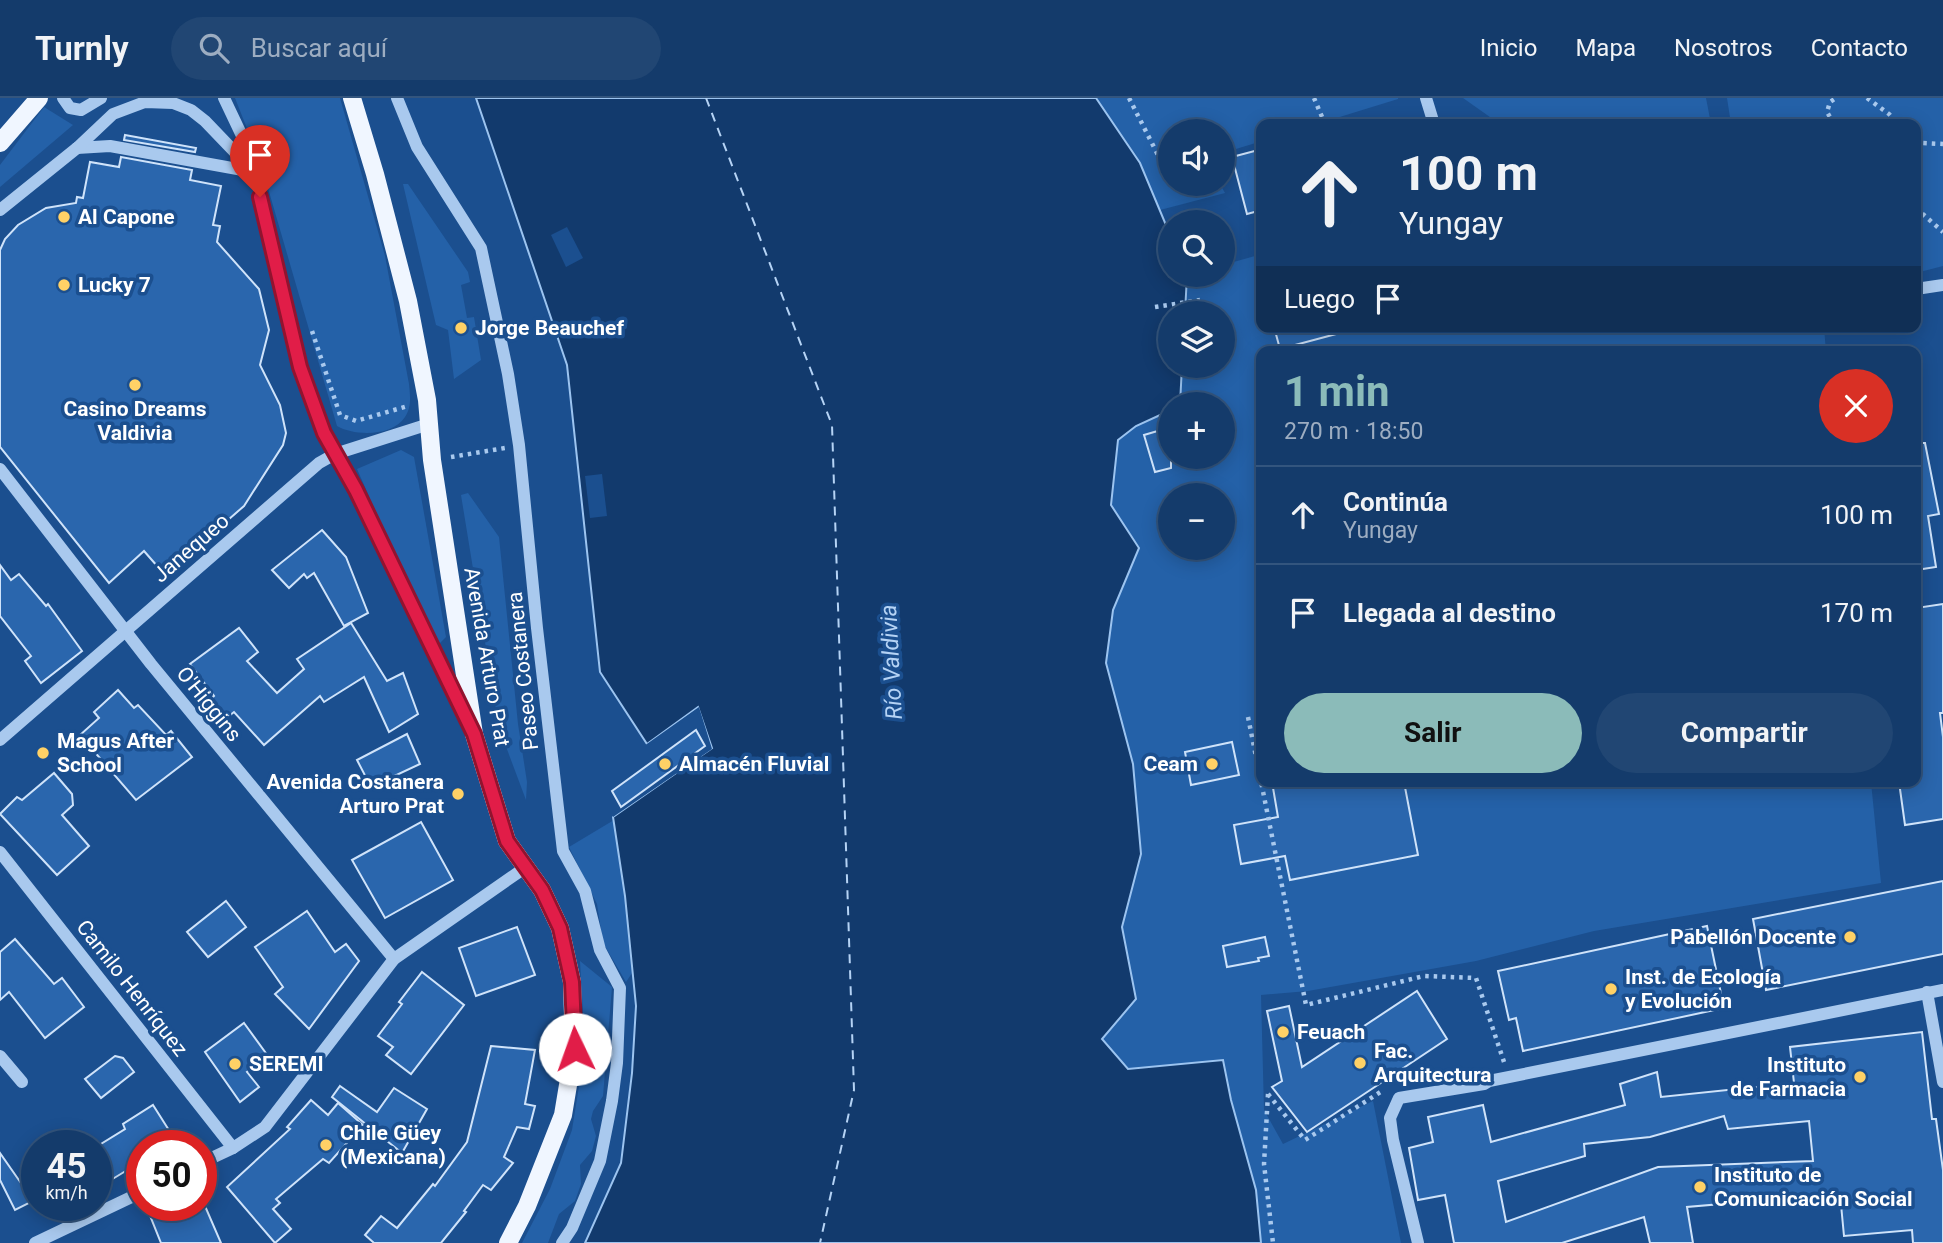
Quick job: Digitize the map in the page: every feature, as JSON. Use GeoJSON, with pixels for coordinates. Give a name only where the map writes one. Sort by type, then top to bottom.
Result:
{"type":"FeatureCollection","features":[{"type":"Feature","properties":{"kind":"main road"},"geometry":{"type":"LineString","coordinates":[[0,143],[39,98]]}},
{"type":"Feature","properties":{"kind":"main road","name":"Avenida Arturo Prat"},"geometry":{"type":"LineString","coordinates":[[352,98],[408,300],[427,400],[432,460],[474,734],[507,841],[542,890],[560,928],[572,982],[575,1049],[563,1115],[527,1206],[508,1243]]}},
{"type":"Feature","properties":{"kind":"street"},"geometry":{"type":"LineString","coordinates":[[63,98],[70,108],[81,110],[101,98]]}},
{"type":"Feature","properties":{"kind":"street"},"geometry":{"type":"LineString","coordinates":[[224,98],[252,156],[300,367],[324,433],[356,490],[474,734]]}},
{"type":"Feature","properties":{"kind":"street","name":"Paseo Costanera"},"geometry":{"type":"LineString","coordinates":[[397,98],[417,147],[481,248],[508,374],[519,445],[563,851],[585,891],[596,940],[619,981],[621,1000],[614,1089],[600,1161],[572,1228],[562,1243]]}},
{"type":"Feature","properties":{"kind":"street"},"geometry":{"type":"LineString","coordinates":[[1426,98],[1432,119]]}},
{"type":"Feature","properties":{"kind":"street"},"geometry":{"type":"LineString","coordinates":[[0,210],[77,148],[113,114],[145,102],[173,103],[191,110],[255,172]]}},
{"type":"Feature","properties":{"kind":"street"},"geometry":{"type":"LineString","coordinates":[[77,148],[110,146],[255,172]]}},
{"type":"Feature","properties":{"kind":"street"},"geometry":{"type":"LineString","coordinates":[[1921,289],[1943,288]]}},
{"type":"Feature","properties":{"kind":"street","name":"Janequeo"},"geometry":{"type":"LineString","coordinates":[[0,740],[319,463],[335,454],[429,424]]}},
{"type":"Feature","properties":{"kind":"street","name":"O'Higgins"},"geometry":{"type":"LineString","coordinates":[[0,469],[125,630],[394,959]]}},
{"type":"Feature","properties":{"kind":"street","name":"Camilo Henríquez"},"geometry":{"type":"LineString","coordinates":[[0,852],[233,1148]]}},
{"type":"Feature","properties":{"kind":"street"},"geometry":{"type":"LineString","coordinates":[[217,1156],[265,1127],[394,959],[526,867]]}},
{"type":"Feature","properties":{"kind":"street"},"geometry":{"type":"LineString","coordinates":[[1418,1243],[1390,1118],[1399,1098],[1484,1084],[1943,990]]}},
{"type":"Feature","properties":{"kind":"street"},"geometry":{"type":"LineString","coordinates":[[1927,992],[1943,1082]]}},
{"type":"Feature","properties":{"kind":"street"},"geometry":{"type":"LineString","coordinates":[[0,1056],[22,1082]]}},
{"type":"Feature","properties":{"kind":"street"},"geometry":{"type":"LineString","coordinates":[[35,1243],[126,1200]]}},
{"type":"Feature","properties":{"kind":"path"},"geometry":{"type":"LineString","coordinates":[[1129,98],[1158,155]]}},
{"type":"Feature","properties":{"kind":"path"},"geometry":{"type":"LineString","coordinates":[[1314,98],[1323,119]]}},
{"type":"Feature","properties":{"kind":"path"},"geometry":{"type":"LineString","coordinates":[[1831,119],[1827,112],[1830,102],[1836,98]]}},
{"type":"Feature","properties":{"kind":"path"},"geometry":{"type":"LineString","coordinates":[[1867,98],[1894,119]]}},
{"type":"Feature","properties":{"kind":"path"},"geometry":{"type":"LineString","coordinates":[[1921,142],[1943,144]]}},
{"type":"Feature","properties":{"kind":"path"},"geometry":{"type":"LineString","coordinates":[[1921,212],[1943,232]]}},
{"type":"Feature","properties":{"kind":"path"},"geometry":{"type":"LineString","coordinates":[[1155,307],[1200,300]]}},
{"type":"Feature","properties":{"kind":"path"},"geometry":{"type":"LineString","coordinates":[[312,331],[340,415],[356,421],[408,406]]}},
{"type":"Feature","properties":{"kind":"path"},"geometry":{"type":"LineString","coordinates":[[432,460],[519,445]]}},
{"type":"Feature","properties":{"kind":"path"},"geometry":{"type":"LineString","coordinates":[[1248,717],[1256,757]]}},
{"type":"Feature","properties":{"kind":"path"},"geometry":{"type":"LineString","coordinates":[[1262,787],[1306,1005],[1424,976],[1476,978],[1504,1063],[1518,1075]]}},
{"type":"Feature","properties":{"kind":"path"},"geometry":{"type":"LineString","coordinates":[[1273,1243],[1264,1164],[1268,1094],[1305,1140],[1382,1091]]}},
{"type":"Feature","properties":{"kind":"shaded area"},"geometry":{"type":"Polygon","coordinates":[[[235,98],[340,98],[385,256],[409,384],[409,409],[399,424],[391,428],[363,433],[337,426],[261,164],[235,98]]]}},
{"type":"Feature","properties":{"kind":"shaded area"},"geometry":{"type":"Polygon","coordinates":[[[1096,98],[1398,98],[1333,119],[1256,119],[1256,143],[1235,149],[1235,119],[1158,119],[1158,196],[1214,196],[1160,210],[1136,155],[1096,98]]]}},
{"type":"Feature","properties":{"kind":"shaded area"},"geometry":{"type":"Polygon","coordinates":[[[1463,98],[1706,98],[1710,119],[1493,119],[1463,98]]]}},
{"type":"Feature","properties":{"kind":"shaded area"},"geometry":{"type":"Polygon","coordinates":[[[1727,98],[1943,98],[1943,266],[1921,272],[1921,119],[1730,119],[1727,98]]]}},
{"type":"Feature","properties":{"kind":"shaded area"},"geometry":{"type":"Polygon","coordinates":[[[44,107],[73,125],[0,187],[0,165],[44,107]]]}},
{"type":"Feature","properties":{"kind":"shaded area"},"geometry":{"type":"Polygon","coordinates":[[[403,184],[408,184],[468,272],[470,282],[461,285],[467,318],[474,317],[481,360],[454,379],[448,330],[436,325],[403,184]]]}},
{"type":"Feature","properties":{"kind":"shaded area"},"geometry":{"type":"Polygon","coordinates":[[[1256,256],[1256,333],[1824,333],[1826,346],[1256,346],[1256,787],[1871,787],[1881,883],[1594,931],[1476,961],[1308,991],[1261,995],[1264,1110],[1283,1144],[1373,1101],[1401,1243],[1261,1243],[1256,1190],[1223,1060],[1128,1069],[1102,1039],[1136,999],[1122,927],[1141,854],[1133,764],[1106,663],[1113,610],[1139,548],[1111,505],[1118,440],[1136,426],[1158,416],[1158,469],[1235,469],[1235,392],[1181,392],[1181,378],[1235,378],[1235,301],[1186,301],[1186,287],[1235,287],[1235,262],[1256,256]]]}},
{"type":"Feature","properties":{"kind":"shaded area"},"geometry":{"type":"Polygon","coordinates":[[[401,450],[414,457],[446,637],[440,643],[432,639],[357,469],[401,450]]]}},
{"type":"Feature","properties":{"kind":"shaded area"},"geometry":{"type":"Polygon","coordinates":[[[468,493],[499,537],[518,724],[527,782],[526,800],[499,728],[461,495],[468,493]]]}},
{"type":"Feature","properties":{"kind":"shaded area"},"geometry":{"type":"Polygon","coordinates":[[[614,820],[632,973],[626,982],[603,943],[597,904],[569,847],[614,820]]]}},
{"type":"Feature","properties":{"kind":"shaded area"},"geometry":{"type":"Polygon","coordinates":[[[580,961],[612,987],[603,1096],[591,1119],[596,1136],[592,1151],[580,1165],[581,1184],[575,1201],[559,1214],[548,1243],[522,1243],[550,1189],[572,1130],[585,1049],[580,961]]]}},
{"type":"Feature","properties":{"kind":"water","name":"Río Valdivia"},"geometry":{"type":"Polygon","coordinates":[[[476,98],[1096,98],[1140,163],[1160,210],[1158,287],[1186,287],[1186,301],[1158,301],[1158,378],[1181,378],[1181,392],[1158,392],[1158,416],[1136,426],[1118,440],[1111,505],[1139,548],[1113,610],[1106,663],[1133,764],[1141,854],[1122,927],[1136,999],[1102,1039],[1128,1069],[1223,1060],[1256,1190],[1261,1243],[585,1243],[621,1163],[632,1073],[636,1006],[625,896],[613,817],[712,748],[698,707],[647,744],[600,672],[567,365],[476,98]]]}},
{"type":"Feature","properties":{"kind":"pier"},"geometry":{"type":"Polygon","coordinates":[[[567,227],[583,258],[566,267],[551,235],[567,227]]]}},
{"type":"Feature","properties":{"kind":"pier"},"geometry":{"type":"Polygon","coordinates":[[[602,474],[607,516],[590,518],[585,476],[602,474]]]}},
{"type":"Feature","properties":{"kind":"pier"},"geometry":{"type":"Polygon","coordinates":[[[699,707],[712,749],[613,817],[611,814],[708,747],[697,712],[648,747],[644,746],[699,707]]]}},
{"type":"Feature","properties":{"kind":"building"},"geometry":{"type":"Polygon","coordinates":[[[125,135],[196,148],[195,152],[124,140],[125,135]]]}},
{"type":"Feature","properties":{"kind":"building"},"geometry":{"type":"Polygon","coordinates":[[[1256,151],[1256,212],[1247,214],[1235,168],[1235,156],[1256,151]]]}},
{"type":"Feature","properties":{"kind":"building","name":"Casino Dreams Valdivia"},"geometry":{"type":"Polygon","coordinates":[[[121,157],[192,170],[190,180],[221,186],[213,225],[220,226],[217,242],[259,289],[269,330],[260,365],[280,405],[286,433],[283,445],[244,506],[165,575],[144,551],[109,583],[0,447],[0,250],[5,239],[18,225],[46,208],[76,203],[77,197],[83,198],[90,162],[119,167],[121,157]]]}},
{"type":"Feature","properties":{"kind":"building"},"geometry":{"type":"Polygon","coordinates":[[[1276,333],[1340,333],[1291,346],[1279,346],[1276,333]]]}},
{"type":"Feature","properties":{"kind":"building"},"geometry":{"type":"Polygon","coordinates":[[[1158,431],[1158,469],[1167,469],[1155,472],[1144,435],[1158,431]]]}},
{"type":"Feature","properties":{"kind":"building"},"geometry":{"type":"Polygon","coordinates":[[[1921,443],[1925,443],[1939,514],[1928,516],[1936,567],[1921,569],[1921,443]]]}},
{"type":"Feature","properties":{"kind":"building"},"geometry":{"type":"Polygon","coordinates":[[[322,530],[346,557],[368,613],[344,626],[314,573],[307,578],[304,574],[289,588],[272,570],[322,530]]]}},
{"type":"Feature","properties":{"kind":"building"},"geometry":{"type":"Polygon","coordinates":[[[0,565],[11,580],[19,574],[46,606],[48,604],[82,651],[41,683],[25,661],[31,656],[0,616],[0,565]]]}},
{"type":"Feature","properties":{"kind":"building"},"geometry":{"type":"Polygon","coordinates":[[[1943,604],[1943,713],[1940,713],[1943,737],[1943,819],[1905,825],[1900,787],[1921,787],[1921,607],[1943,604]]]}},
{"type":"Feature","properties":{"kind":"building"},"geometry":{"type":"Polygon","coordinates":[[[351,623],[387,681],[403,673],[418,714],[389,732],[364,677],[324,702],[320,696],[264,745],[234,712],[225,719],[211,699],[214,696],[190,664],[239,628],[258,652],[247,661],[277,693],[304,669],[297,659],[351,623]]]}},
{"type":"Feature","properties":{"kind":"building"},"geometry":{"type":"Polygon","coordinates":[[[118,690],[134,708],[138,705],[166,735],[171,731],[192,757],[136,800],[80,735],[99,718],[94,712],[118,690]]]}},
{"type":"Feature","properties":{"kind":"building","name":"Almacén Fluvial"},"geometry":{"type":"Polygon","coordinates":[[[696,730],[705,746],[621,807],[612,791],[696,730]]]}},
{"type":"Feature","properties":{"kind":"building"},"geometry":{"type":"Polygon","coordinates":[[[407,734],[420,764],[371,787],[357,760],[407,734]]]}},
{"type":"Feature","properties":{"kind":"building","name":"Ceam"},"geometry":{"type":"Polygon","coordinates":[[[1232,742],[1239,775],[1191,785],[1185,752],[1232,742]]]}},
{"type":"Feature","properties":{"kind":"building"},"geometry":{"type":"Polygon","coordinates":[[[54,773],[72,794],[73,805],[62,815],[89,846],[57,875],[0,814],[17,797],[22,800],[54,773]]]}},
{"type":"Feature","properties":{"kind":"building"},"geometry":{"type":"Polygon","coordinates":[[[1273,787],[1405,787],[1418,855],[1290,880],[1285,856],[1241,864],[1234,825],[1278,817],[1273,787]]]}},
{"type":"Feature","properties":{"kind":"building"},"geometry":{"type":"Polygon","coordinates":[[[421,822],[453,880],[385,918],[352,860],[421,822]]]}},
{"type":"Feature","properties":{"kind":"building","name":"Pabellón Docente"},"geometry":{"type":"Polygon","coordinates":[[[1943,881],[1943,954],[1766,990],[1753,919],[1943,881]]]}},
{"type":"Feature","properties":{"kind":"building"},"geometry":{"type":"Polygon","coordinates":[[[226,901],[246,927],[208,957],[187,932],[226,901]]]}},
{"type":"Feature","properties":{"kind":"building"},"geometry":{"type":"Polygon","coordinates":[[[307,911],[335,952],[346,944],[359,961],[309,1029],[275,994],[283,987],[255,947],[307,911]]]}},
{"type":"Feature","properties":{"kind":"building","name":"Inst. de Ecología y Evolución"},"geometry":{"type":"Polygon","coordinates":[[[1707,926],[1724,1008],[1523,1051],[1516,1018],[1509,1020],[1498,971],[1707,926]]]}},
{"type":"Feature","properties":{"kind":"building"},"geometry":{"type":"Polygon","coordinates":[[[517,927],[535,975],[476,996],[459,948],[517,927]]]}},
{"type":"Feature","properties":{"kind":"building"},"geometry":{"type":"Polygon","coordinates":[[[1265,937],[1269,956],[1258,958],[1259,961],[1227,967],[1223,946],[1265,937]]]}},
{"type":"Feature","properties":{"kind":"building"},"geometry":{"type":"Polygon","coordinates":[[[15,939],[54,984],[62,978],[84,1007],[45,1038],[9,992],[0,1000],[0,952],[15,939]]]}},
{"type":"Feature","properties":{"kind":"building"},"geometry":{"type":"Polygon","coordinates":[[[422,972],[464,1005],[411,1074],[386,1055],[393,1047],[378,1036],[422,972]]]}},
{"type":"Feature","properties":{"kind":"building","name":"Fac. Arquitectura"},"geometry":{"type":"Polygon","coordinates":[[[1417,991],[1447,1039],[1307,1132],[1272,1087],[1282,1081],[1267,1011],[1289,1006],[1302,1067],[1417,991]]]}},
{"type":"Feature","properties":{"kind":"building","name":"SEREMI"},"geometry":{"type":"Polygon","coordinates":[[[244,1023],[268,1056],[247,1072],[259,1087],[240,1102],[205,1052],[244,1023]]]}},
{"type":"Feature","properties":{"kind":"building"},"geometry":{"type":"Polygon","coordinates":[[[1922,1032],[1932,1119],[1936,1119],[1943,1170],[1943,1243],[1913,1243],[1912,1230],[1844,1236],[1840,1194],[1687,1207],[1693,1243],[1650,1243],[1644,1217],[1562,1243],[1454,1243],[1445,1195],[1418,1200],[1409,1148],[1433,1142],[1428,1117],[1483,1105],[1491,1142],[1625,1105],[1620,1084],[1657,1072],[1661,1097],[1794,1083],[1790,1047],[1922,1032]],[[1724,1116],[1650,1137],[1584,1144],[1585,1156],[1498,1181],[1506,1222],[1658,1167],[1813,1161],[1809,1121],[1728,1129],[1724,1116]]]}},
{"type":"Feature","properties":{"kind":"building"},"geometry":{"type":"Polygon","coordinates":[[[491,1046],[535,1050],[525,1104],[535,1106],[529,1129],[517,1127],[504,1157],[513,1163],[491,1190],[483,1185],[441,1243],[374,1243],[365,1235],[381,1216],[397,1228],[433,1184],[435,1186],[467,1142],[491,1046]]]}},
{"type":"Feature","properties":{"kind":"building"},"geometry":{"type":"Polygon","coordinates":[[[115,1056],[123,1058],[134,1072],[101,1098],[85,1079],[115,1056]]]}},
{"type":"Feature","properties":{"kind":"building"},"geometry":{"type":"Polygon","coordinates":[[[340,1086],[377,1112],[394,1088],[427,1109],[402,1153],[332,1097],[340,1086]]]}},
{"type":"Feature","properties":{"kind":"building"},"geometry":{"type":"Polygon","coordinates":[[[311,1100],[328,1115],[338,1103],[363,1125],[329,1163],[323,1159],[276,1199],[280,1203],[273,1209],[291,1229],[275,1243],[227,1187],[290,1129],[287,1127],[311,1100]]]}},
{"type":"Feature","properties":{"kind":"building"},"geometry":{"type":"Polygon","coordinates":[[[153,1105],[169,1130],[126,1130],[126,1171],[112,1179],[112,1137],[125,1129],[123,1124],[153,1105]]]}},
{"type":"Feature","properties":{"kind":"building"},"geometry":{"type":"Polygon","coordinates":[[[0,1153],[21,1183],[21,1207],[15,1210],[0,1180],[0,1153]]]}},
{"type":"Feature","properties":{"kind":"building"},"geometry":{"type":"Polygon","coordinates":[[[152,1221],[211,1221],[221,1243],[161,1243],[152,1221]]]}},
{"type":"Feature","properties":{"kind":"ferry route"},"geometry":{"type":"LineString","coordinates":[[706,98],[832,425],[854,1090],[820,1243]]}},
{"type":"Feature","properties":{"kind":"place","name":"Al Capone"},"geometry":{"type":"Point","coordinates":[64,217]}},
{"type":"Feature","properties":{"kind":"place","name":"Lucky 7"},"geometry":{"type":"Point","coordinates":[64,285]}},
{"type":"Feature","properties":{"kind":"place","name":"Jorge Beauchef"},"geometry":{"type":"Point","coordinates":[461,328]}},
{"type":"Feature","properties":{"kind":"place","name":"Casino Dreams Valdivia"},"geometry":{"type":"Point","coordinates":[135,385]}},
{"type":"Feature","properties":{"kind":"place","name":"Magus After School"},"geometry":{"type":"Point","coordinates":[43,753]}},
{"type":"Feature","properties":{"kind":"place","name":"Almacén Fluvial"},"geometry":{"type":"Point","coordinates":[665,764]}},
{"type":"Feature","properties":{"kind":"place","name":"Ceam"},"geometry":{"type":"Point","coordinates":[1212,764]}},
{"type":"Feature","properties":{"kind":"place","name":"Avenida Costanera Arturo Prat"},"geometry":{"type":"Point","coordinates":[458,794]}},
{"type":"Feature","properties":{"kind":"place","name":"Pabellón Docente"},"geometry":{"type":"Point","coordinates":[1850,937]}},
{"type":"Feature","properties":{"kind":"place","name":"Inst. de Ecología y Evolución"},"geometry":{"type":"Point","coordinates":[1611,989]}},
{"type":"Feature","properties":{"kind":"place","name":"Feuach"},"geometry":{"type":"Point","coordinates":[1283,1032]}},
{"type":"Feature","properties":{"kind":"place","name":"Fac. Arquitectura"},"geometry":{"type":"Point","coordinates":[1360,1063]}},
{"type":"Feature","properties":{"kind":"place","name":"SEREMI"},"geometry":{"type":"Point","coordinates":[235,1064]}},
{"type":"Feature","properties":{"kind":"place","name":"Instituto de Farmacia"},"geometry":{"type":"Point","coordinates":[1860,1077]}},
{"type":"Feature","properties":{"kind":"place","name":"Chile Güey (Mexicana)"},"geometry":{"type":"Point","coordinates":[326,1145]}},
{"type":"Feature","properties":{"kind":"place","name":"Instituto de Comunicación Social"},"geometry":{"type":"Point","coordinates":[1700,1187]}},
{"type":"Feature","properties":{"kind":"route"},"geometry":{"type":"LineString","coordinates":[[260,197],[300,367],[324,433],[356,490],[474,734],[507,841],[542,890],[560,928],[572,982],[575,1049]]}}]}
